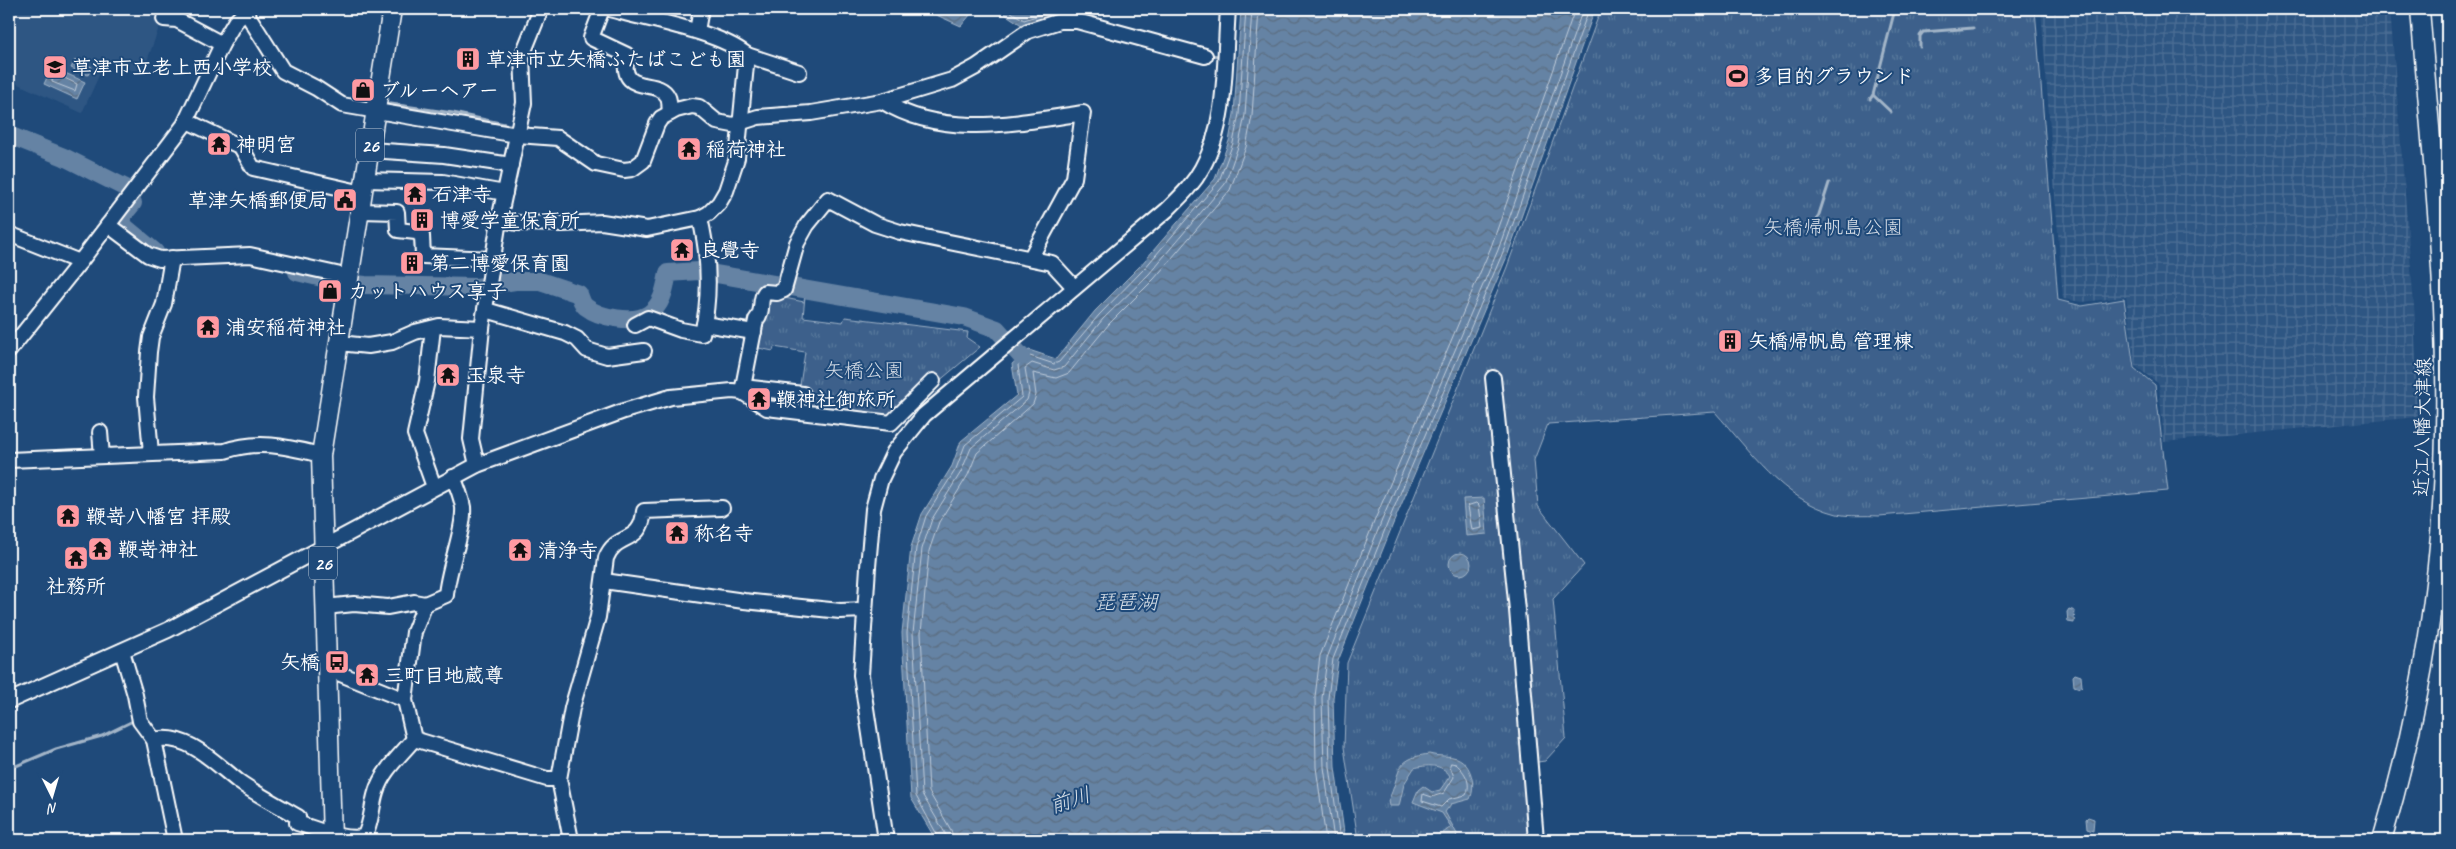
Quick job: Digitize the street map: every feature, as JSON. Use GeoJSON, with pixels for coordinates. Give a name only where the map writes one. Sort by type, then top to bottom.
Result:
{"type":"FeatureCollection","features":[{"type":"Feature","properties":{"kind":"main road","name":"26"},"geometry":{"type":"LineString","coordinates":[[332,837],[323,548],[322,435],[350,282],[392,9]]}},
{"type":"Feature","properties":{"kind":"main road","name":"近江八幡大津線"},"geometry":{"type":"LineString","coordinates":[[2382,840],[2401,770],[2424,662],[2439,540],[2444,476],[2446,403],[2444,325],[2420,9]]}},
{"type":"Feature","properties":{"kind":"street"},"geometry":{"type":"LineString","coordinates":[[477,465],[471,439],[482,328],[504,192],[524,103],[522,56],[541,9]]}},
{"type":"Feature","properties":{"kind":"street"},"geometry":{"type":"LineString","coordinates":[[602,9],[591,38],[627,55],[625,67],[628,76],[636,83],[647,85],[665,93],[668,98],[670,113]]}},
{"type":"Feature","properties":{"kind":"street"},"geometry":{"type":"LineString","coordinates":[[610,9],[697,32],[740,50],[747,55],[799,72]]}},
{"type":"Feature","properties":{"kind":"street"},"geometry":{"type":"LineString","coordinates":[[697,32],[701,9]]}},
{"type":"Feature","properties":{"kind":"street"},"geometry":{"type":"LineString","coordinates":[[886,840],[861,675],[873,509],[881,479],[894,452],[924,415],[1167,210],[1187,190],[1202,168],[1215,139],[1220,112],[1228,9]]}},
{"type":"Feature","properties":{"kind":"street"},"geometry":{"type":"LineString","coordinates":[[9,351],[80,262],[187,121],[222,44],[244,11],[265,40],[283,70],[342,105],[517,135],[558,138],[596,164],[624,170],[632,169],[643,161],[656,126],[661,118],[670,113],[692,106],[702,109],[718,122],[739,124],[758,117],[811,113],[882,101],[952,80],[976,67],[1028,31],[1060,20],[1077,21],[1205,56]]}},
{"type":"Feature","properties":{"kind":"street"},"geometry":{"type":"LineString","coordinates":[[164,19],[178,20],[222,44]]}},
{"type":"Feature","properties":{"kind":"street"},"geometry":{"type":"LineString","coordinates":[[499,220],[518,223],[562,224],[602,222],[647,228],[700,218],[719,203],[731,182],[737,158],[747,55]]}},
{"type":"Feature","properties":{"kind":"street"},"geometry":{"type":"LineString","coordinates":[[882,101],[894,109],[911,115],[971,126],[998,125],[1083,112],[1074,178],[1031,258]]}},
{"type":"Feature","properties":{"kind":"street"},"geometry":{"type":"LineString","coordinates":[[187,121],[241,147],[253,168],[364,186],[436,181],[504,192]]}},
{"type":"Feature","properties":{"kind":"street"},"geometry":{"type":"LineString","coordinates":[[370,150],[444,155],[511,165]]}},
{"type":"Feature","properties":{"kind":"street"},"geometry":{"type":"LineString","coordinates":[[743,389],[756,320],[762,314],[762,295],[765,292],[782,292],[797,243],[807,225],[828,199],[875,224],[900,232],[1052,263],[1074,287]]}},
{"type":"Feature","properties":{"kind":"street"},"geometry":{"type":"LineString","coordinates":[[361,211],[397,212],[398,230],[416,232],[422,236],[423,256],[493,259]]}},
{"type":"Feature","properties":{"kind":"street"},"geometry":{"type":"LineString","coordinates":[[635,324],[648,318],[680,330],[702,334],[709,272],[708,250],[700,218]]}},
{"type":"Feature","properties":{"kind":"street"},"geometry":{"type":"LineString","coordinates":[[108,225],[148,255],[160,259],[250,256],[350,282]]}},
{"type":"Feature","properties":{"kind":"street"},"geometry":{"type":"LineString","coordinates":[[9,234],[80,262]]}},
{"type":"Feature","properties":{"kind":"street"},"geometry":{"type":"LineString","coordinates":[[151,453],[146,397],[149,352],[151,337],[164,304],[172,258]]}},
{"type":"Feature","properties":{"kind":"street"},"geometry":{"type":"LineString","coordinates":[[486,310],[564,333],[577,339],[588,350],[607,356],[644,351]]}},
{"type":"Feature","properties":{"kind":"street"},"geometry":{"type":"LineString","coordinates":[[704,324],[754,332]]}},
{"type":"Feature","properties":{"kind":"street"},"geometry":{"type":"LineString","coordinates":[[339,343],[368,346],[392,342],[415,332],[433,328],[448,326],[482,328]]}},
{"type":"Feature","properties":{"kind":"street"},"geometry":{"type":"LineString","coordinates":[[433,328],[427,382],[415,434],[434,487]]}},
{"type":"Feature","properties":{"kind":"street"},"geometry":{"type":"LineString","coordinates":[[1493,378],[1517,610],[1536,840]]}},
{"type":"Feature","properties":{"kind":"street"},"geometry":{"type":"LineString","coordinates":[[743,389],[767,408],[891,423],[933,381]]}},
{"type":"Feature","properties":{"kind":"street"},"geometry":{"type":"LineString","coordinates":[[9,701],[122,652],[323,548],[477,465],[624,411],[671,397],[743,389],[803,394]]}},
{"type":"Feature","properties":{"kind":"street"},"geometry":{"type":"LineString","coordinates":[[100,432],[102,456]]}},
{"type":"Feature","properties":{"kind":"street"},"geometry":{"type":"LineString","coordinates":[[9,460],[225,450],[241,445],[274,444],[321,455]]}},
{"type":"Feature","properties":{"kind":"street"},"geometry":{"type":"LineString","coordinates":[[325,607],[354,604],[388,606],[414,602],[426,604],[446,594],[447,576],[462,519],[463,506],[453,477]]}},
{"type":"Feature","properties":{"kind":"street"},"geometry":{"type":"LineString","coordinates":[[571,840],[559,779],[572,708],[598,617],[606,558],[609,551],[612,546],[640,530],[643,525],[644,511],[722,508]]}},
{"type":"Feature","properties":{"kind":"street"},"geometry":{"type":"LineString","coordinates":[[604,581],[744,601],[840,611],[865,610]]}},
{"type":"Feature","properties":{"kind":"street"},"geometry":{"type":"LineString","coordinates":[[414,739],[405,700],[414,632],[426,604]]}},
{"type":"Feature","properties":{"kind":"street"},"geometry":{"type":"LineString","coordinates":[[122,652],[135,695],[140,721],[154,740],[176,840]]}},
{"type":"Feature","properties":{"kind":"street"},"geometry":{"type":"LineString","coordinates":[[328,669],[405,700]]}},
{"type":"Feature","properties":{"kind":"street"},"geometry":{"type":"LineString","coordinates":[[154,740],[162,738],[196,748],[238,780],[298,816],[297,823],[332,837],[357,838],[364,837],[369,828],[375,793],[383,774],[414,739]]}},
{"type":"Feature","properties":{"kind":"street"},"geometry":{"type":"LineString","coordinates":[[414,739],[547,779],[559,779]]}},
{"type":"Feature","properties":{"kind":"shaded area","name":"草津市立老上西小学校"},"geometry":{"type":"Polygon","coordinates":[[[9,9],[175,9],[172,18],[161,22],[142,75],[106,60],[82,113],[9,80],[9,9]]]}},
{"type":"Feature","properties":{"kind":"shaded area"},"geometry":{"type":"Polygon","coordinates":[[[2041,9],[2390,9],[2414,306],[2418,417],[2164,442],[2159,384],[2135,366],[2126,297],[2082,302],[2063,299],[2041,9]]]}},
{"type":"Feature","properties":{"kind":"green space","name":"矢橋帰帆島公園"},"geometry":{"type":"Polygon","coordinates":[[[1601,9],[2035,9],[2058,300],[2082,306],[2124,299],[2134,368],[2155,385],[2168,491],[1879,516],[1842,515],[1817,507],[1800,498],[1784,486],[1755,458],[1715,412],[1548,424],[1534,460],[1538,506],[1584,565],[1553,599],[1566,738],[1545,761],[1523,764],[1529,840],[1358,840],[1344,747],[1347,663],[1507,267],[1601,9]]]}},
{"type":"Feature","properties":{"kind":"green space","name":"矢橋公園"},"geometry":{"type":"Polygon","coordinates":[[[775,296],[804,302],[805,296],[803,317],[843,322],[845,317],[968,332],[967,338],[980,347],[914,402],[893,426],[796,412],[805,352],[774,347],[773,351],[754,347],[766,300],[775,296]]]}},
{"type":"Feature","properties":{"kind":"green space"},"geometry":{"type":"Polygon","coordinates":[[[1765,835],[1766,840],[1703,840],[1765,835]]]}},
{"type":"Feature","properties":{"kind":"water"},"geometry":{"type":"Polygon","coordinates":[[[923,9],[975,9],[961,26],[923,9]]]}},
{"type":"Feature","properties":{"kind":"water"},"geometry":{"type":"Polygon","coordinates":[[[1005,9],[1063,9],[1061,15],[1023,26],[1005,14],[1005,9]]]}},
{"type":"Feature","properties":{"kind":"water","name":"琵琶湖"},"geometry":{"type":"Polygon","coordinates":[[[1241,9],[1595,9],[1508,254],[1393,524],[1338,661],[1333,698],[1335,767],[1345,840],[936,840],[911,798],[902,633],[911,547],[922,514],[952,466],[961,441],[1017,395],[1012,364],[1029,350],[1056,359],[1095,311],[1140,266],[1215,179],[1229,141],[1234,114],[1241,9]]]}},
{"type":"Feature","properties":{"kind":"water"},"geometry":{"type":"Polygon","coordinates":[[[75,60],[92,67],[88,75],[71,68],[75,60]]]}},
{"type":"Feature","properties":{"kind":"water"},"geometry":{"type":"Polygon","coordinates":[[[52,67],[85,82],[77,99],[44,84],[52,67]]]}},
{"type":"Feature","properties":{"kind":"water"},"geometry":{"type":"Polygon","coordinates":[[[1484,498],[1487,534],[1466,536],[1463,499],[1484,498]]]}},
{"type":"Feature","properties":{"kind":"water"},"geometry":{"type":"Polygon","coordinates":[[[1460,553],[1468,556],[1471,564],[1468,572],[1460,575],[1452,572],[1449,564],[1452,556],[1460,553]]]}},
{"type":"Feature","properties":{"kind":"water"},"geometry":{"type":"Polygon","coordinates":[[[2069,609],[2075,611],[2074,623],[2068,622],[2067,612],[2069,609]]]}},
{"type":"Feature","properties":{"kind":"water"},"geometry":{"type":"Polygon","coordinates":[[[2075,674],[2081,676],[2082,686],[2080,688],[2074,686],[2073,676],[2075,674]]]}},
{"type":"Feature","properties":{"kind":"water"},"geometry":{"type":"Polygon","coordinates":[[[1429,754],[1457,758],[1466,765],[1471,776],[1473,788],[1470,799],[1451,804],[1445,812],[1457,834],[1455,840],[1438,840],[1439,836],[1451,827],[1442,813],[1413,802],[1418,790],[1423,786],[1432,792],[1440,790],[1450,776],[1443,769],[1434,766],[1414,768],[1404,784],[1399,806],[1389,806],[1388,801],[1403,764],[1417,756],[1429,754]]]}},
{"type":"Feature","properties":{"kind":"water"},"geometry":{"type":"Polygon","coordinates":[[[2088,817],[2094,819],[2093,831],[2087,829],[2086,819],[2088,817]]]}},
{"type":"Feature","properties":{"kind":"waterway"},"geometry":{"type":"LineString","coordinates":[[1873,95],[1895,9]]}},
{"type":"Feature","properties":{"kind":"waterway"},"geometry":{"type":"LineString","coordinates":[[1920,47],[1920,36],[1923,32],[1973,28]]}},
{"type":"Feature","properties":{"kind":"waterway"},"geometry":{"type":"LineString","coordinates":[[1209,55],[1220,56]]}},
{"type":"Feature","properties":{"kind":"waterway"},"geometry":{"type":"LineString","coordinates":[[1870,99],[1873,95],[1891,112]]}},
{"type":"Feature","properties":{"kind":"waterway"},"geometry":{"type":"LineString","coordinates":[[384,103],[453,113],[514,126]]}},
{"type":"Feature","properties":{"kind":"waterway"},"geometry":{"type":"LineString","coordinates":[[9,135],[64,157],[130,190]]}},
{"type":"Feature","properties":{"kind":"waterway"},"geometry":{"type":"LineString","coordinates":[[1814,230],[1829,183]]}},
{"type":"Feature","properties":{"kind":"waterway"},"geometry":{"type":"LineString","coordinates":[[133,203],[119,220],[120,223],[155,252]]}},
{"type":"Feature","properties":{"kind":"waterway"},"geometry":{"type":"LineString","coordinates":[[297,272],[339,282],[365,285],[477,287],[515,281],[540,281],[579,294],[586,307],[592,311],[608,317],[635,319],[643,317],[654,310],[663,295],[668,273],[699,271],[964,317],[997,329],[1021,356]]}},
{"type":"Feature","properties":{"kind":"waterway"},"geometry":{"type":"LineString","coordinates":[[9,769],[56,749],[102,736],[135,720]]}},
{"type":"Feature","properties":{"kind":"waterway"},"geometry":{"type":"LineString","coordinates":[[371,834],[386,840]]}},
{"type":"Feature","properties":{"kind":"place","name":"草津市立矢橋ふたばこども園"},"geometry":{"type":"Point","coordinates":[468,59]}},
{"type":"Feature","properties":{"kind":"place","name":"草津市立老上西小学校"},"geometry":{"type":"Point","coordinates":[55,67]}},
{"type":"Feature","properties":{"kind":"place","name":"多目的グラウンド"},"geometry":{"type":"Point","coordinates":[1737,76]}},
{"type":"Feature","properties":{"kind":"place","name":"ブルーヘアー"},"geometry":{"type":"Point","coordinates":[363,90]}},
{"type":"Feature","properties":{"kind":"place","name":"神明宮"},"geometry":{"type":"Point","coordinates":[219,144]}},
{"type":"Feature","properties":{"kind":"place","name":"稲荷神社"},"geometry":{"type":"Point","coordinates":[689,149]}},
{"type":"Feature","properties":{"kind":"place","name":"石津寺"},"geometry":{"type":"Point","coordinates":[415,194]}},
{"type":"Feature","properties":{"kind":"place","name":"草津矢橋郵便局"},"geometry":{"type":"Point","coordinates":[345,200]}},
{"type":"Feature","properties":{"kind":"place","name":"博愛学童保育所"},"geometry":{"type":"Point","coordinates":[422,220]}},
{"type":"Feature","properties":{"kind":"place","name":"良覺寺"},"geometry":{"type":"Point","coordinates":[682,250]}},
{"type":"Feature","properties":{"kind":"place","name":"第二博愛保育園"},"geometry":{"type":"Point","coordinates":[412,263]}},
{"type":"Feature","properties":{"kind":"place","name":"カットハウス享子"},"geometry":{"type":"Point","coordinates":[330,291]}},
{"type":"Feature","properties":{"kind":"place","name":"浦安稲荷神社"},"geometry":{"type":"Point","coordinates":[208,327]}},
{"type":"Feature","properties":{"kind":"place","name":"矢橋帰帆島 管理棟"},"geometry":{"type":"Point","coordinates":[1730,341]}},
{"type":"Feature","properties":{"kind":"place","name":"玉泉寺"},"geometry":{"type":"Point","coordinates":[448,375]}},
{"type":"Feature","properties":{"kind":"place","name":"鞭神社御旅所"},"geometry":{"type":"Point","coordinates":[759,399]}},
{"type":"Feature","properties":{"kind":"place","name":"鞭嵜八幡宮 拝殿"},"geometry":{"type":"Point","coordinates":[68,516]}},
{"type":"Feature","properties":{"kind":"place","name":"称名寺"},"geometry":{"type":"Point","coordinates":[677,533]}},
{"type":"Feature","properties":{"kind":"place","name":"鞭嵜神社"},"geometry":{"type":"Point","coordinates":[100,549]}},
{"type":"Feature","properties":{"kind":"place","name":"清浄寺"},"geometry":{"type":"Point","coordinates":[520,550]}},
{"type":"Feature","properties":{"kind":"place","name":"社務所"},"geometry":{"type":"Point","coordinates":[76,558]}},
{"type":"Feature","properties":{"kind":"place","name":"矢橋"},"geometry":{"type":"Point","coordinates":[337,662]}},
{"type":"Feature","properties":{"kind":"place","name":"三町目地蔵尊"},"geometry":{"type":"Point","coordinates":[367,675]}},
{"type":"Feature","properties":{"kind":"water label","name":"前川"},"geometry":{"type":"Point","coordinates":[1070,800]}}]}
